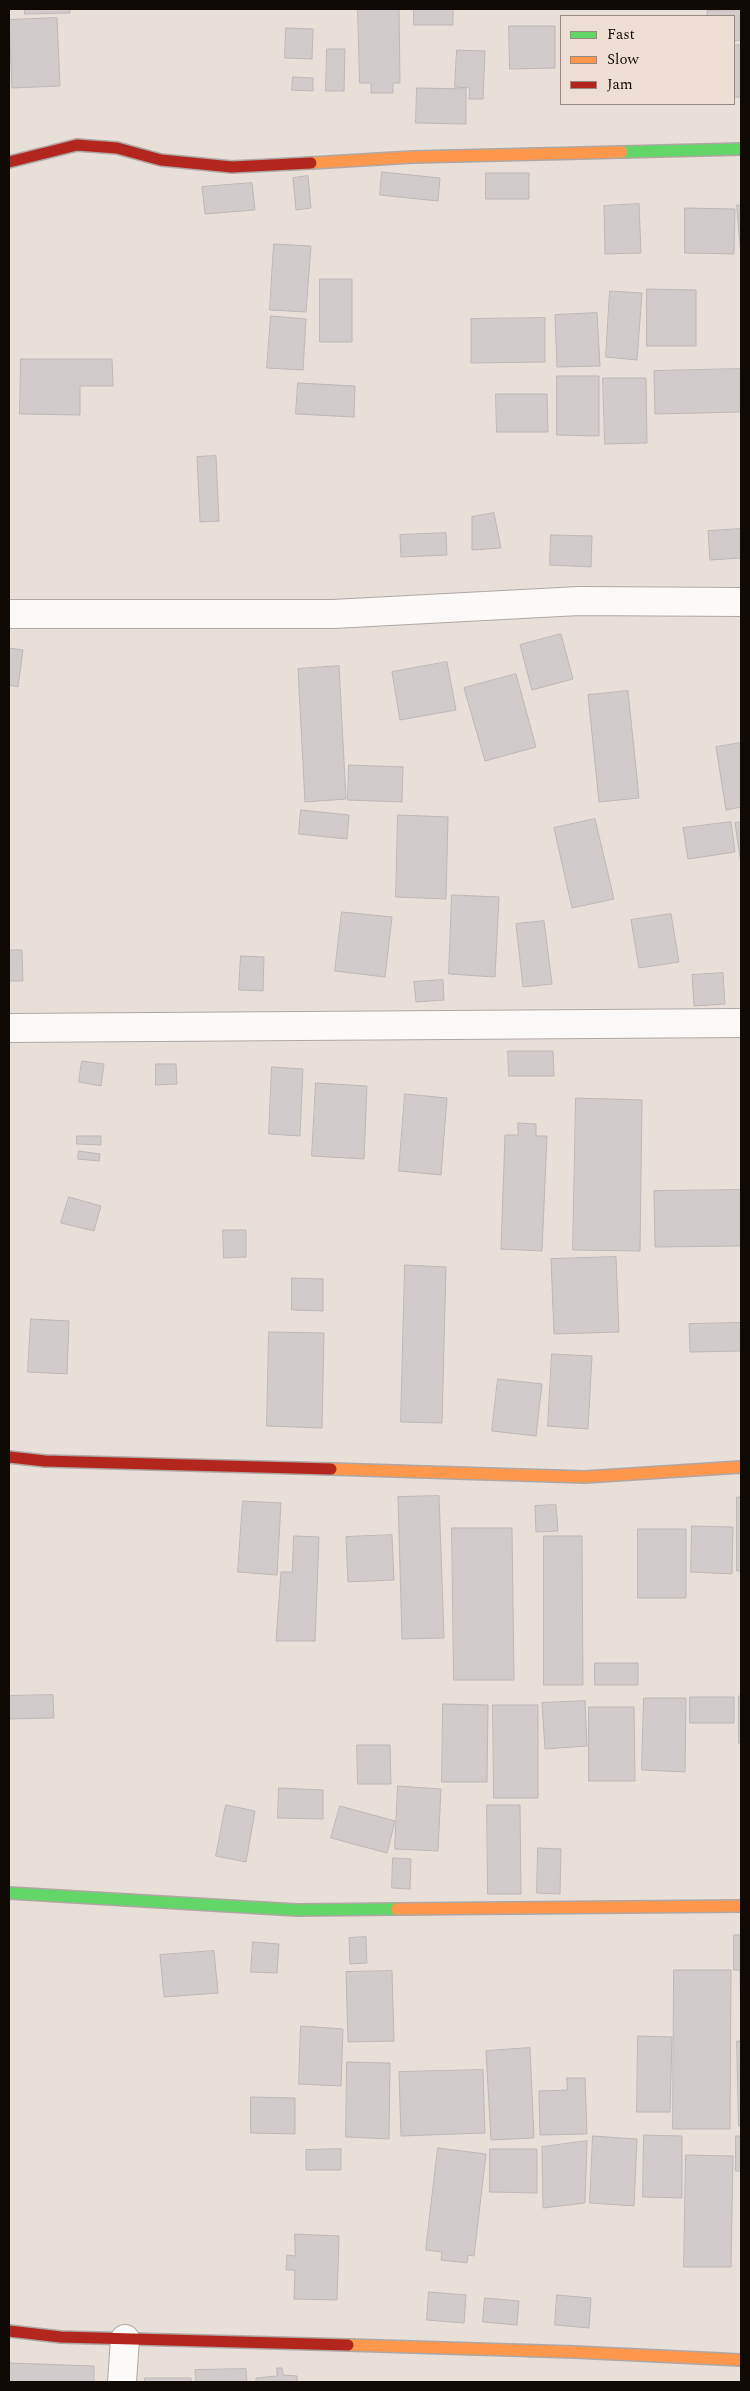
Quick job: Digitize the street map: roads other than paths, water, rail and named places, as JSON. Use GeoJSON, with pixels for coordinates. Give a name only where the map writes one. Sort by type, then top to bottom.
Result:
{"type":"FeatureCollection","features":[{"type":"Feature","properties":{"kind":"street"},"geometry":{"type":"LineString","coordinates":[[9,162],[77,145],[117,148],[161,160],[232,167],[413,157],[741,149]]}},
{"type":"Feature","properties":{"kind":"street"},"geometry":{"type":"LineString","coordinates":[[9,614],[333,614],[579,601],[741,602]]}},
{"type":"Feature","properties":{"kind":"street"},"geometry":{"type":"LineString","coordinates":[[9,1028],[741,1023]]}},
{"type":"Feature","properties":{"kind":"street"},"geometry":{"type":"LineString","coordinates":[[9,1457],[45,1461],[585,1477],[741,1467]]}},
{"type":"Feature","properties":{"kind":"street"},"geometry":{"type":"LineString","coordinates":[[9,1893],[297,1910],[741,1906]]}},
{"type":"Feature","properties":{"kind":"street"},"geometry":{"type":"LineString","coordinates":[[9,2331],[61,2337],[126,2340],[566,2352],[741,2360]]}},
{"type":"Feature","properties":{"kind":"street"},"geometry":{"type":"LineString","coordinates":[[122,2382],[126,2340]]}}]}
